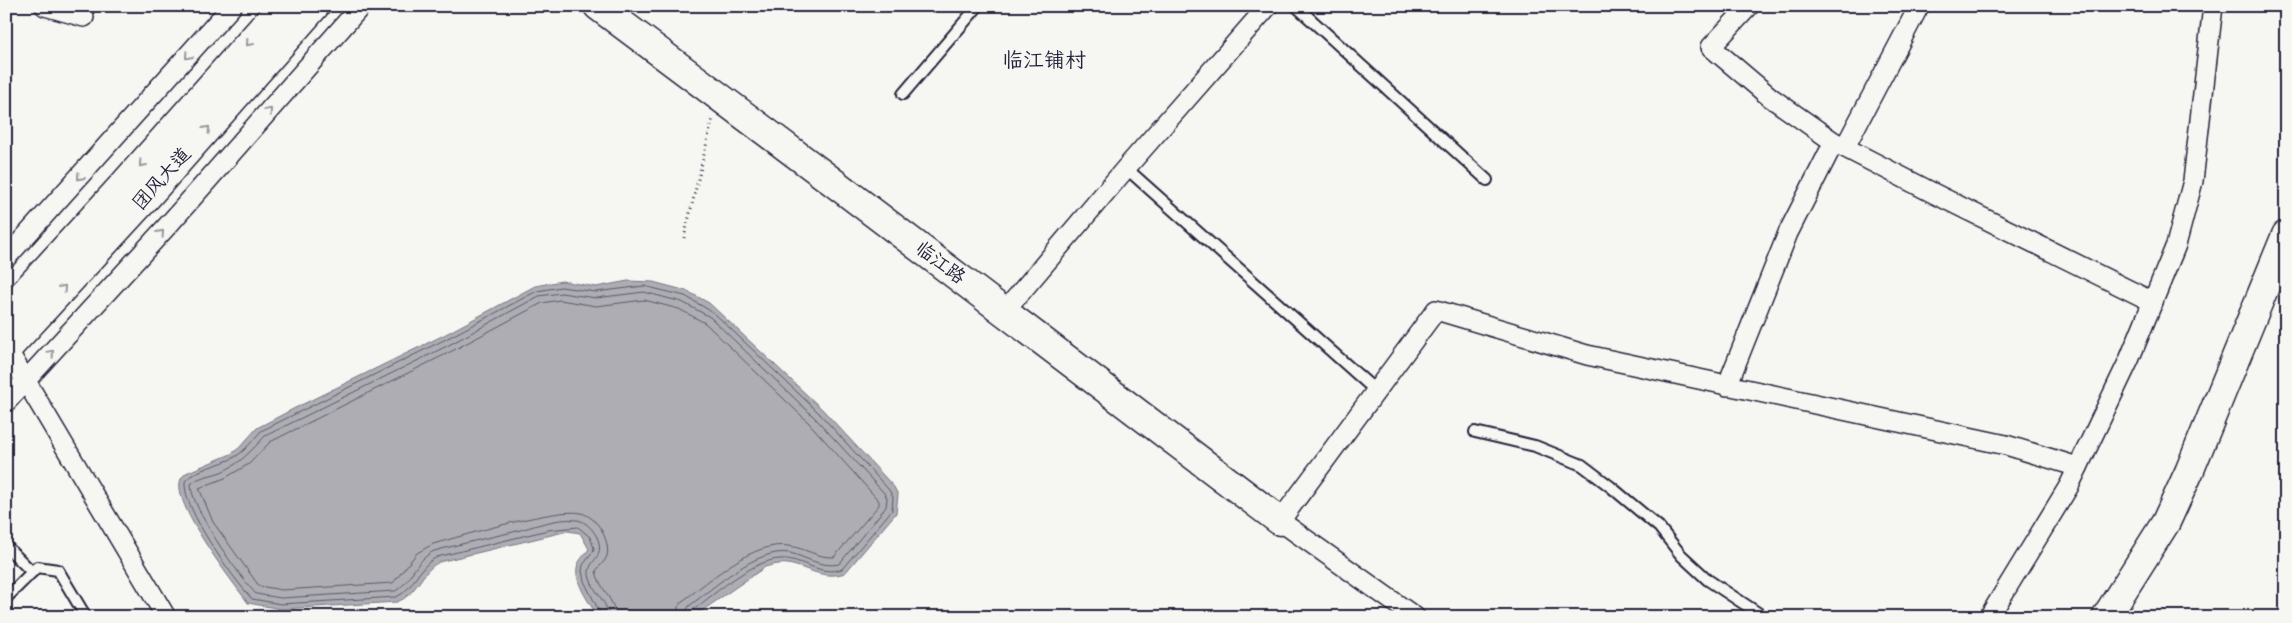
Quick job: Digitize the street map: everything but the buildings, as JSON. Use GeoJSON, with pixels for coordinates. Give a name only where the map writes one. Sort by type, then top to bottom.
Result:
{"type":"FeatureCollection","features":[{"type":"Feature","properties":{"kind":"street"},"geometry":{"type":"LineString","coordinates":[[45,6],[84,17]]}},
{"type":"Feature","properties":{"kind":"street"},"geometry":{"type":"LineString","coordinates":[[6,258],[232,6]]}},
{"type":"Feature","properties":{"kind":"street","name":"团风大道"},"geometry":{"type":"LineString","coordinates":[[6,313],[125,183],[282,6]]}},
{"type":"Feature","properties":{"kind":"street","name":"团风大道"},"geometry":{"type":"LineString","coordinates":[[7,350],[315,6]]}},
{"type":"Feature","properties":{"kind":"street"},"geometry":{"type":"LineString","coordinates":[[6,402],[170,223],[362,6]]}},
{"type":"Feature","properties":{"kind":"street","name":"临江路"},"geometry":{"type":"LineString","coordinates":[[598,6],[1280,521]]}},
{"type":"Feature","properties":{"kind":"street"},"geometry":{"type":"LineString","coordinates":[[1004,312],[1126,168],[1268,6]]}},
{"type":"Feature","properties":{"kind":"street"},"geometry":{"type":"LineString","coordinates":[[1749,6],[1710,47],[1770,97],[1840,144],[2153,302]]}},
{"type":"Feature","properties":{"kind":"street"},"geometry":{"type":"LineString","coordinates":[[1727,386],[1788,233],[1919,6]]}},
{"type":"Feature","properties":{"kind":"street"},"geometry":{"type":"LineString","coordinates":[[1989,617],[2069,486],[2128,360],[2176,245],[2188,202],[2213,6]]}},
{"type":"Feature","properties":{"kind":"street"},"geometry":{"type":"LineString","coordinates":[[2106,617],[2166,522],[2189,472],[2286,235]]}},
{"type":"Feature","properties":{"kind":"street"},"geometry":{"type":"LineString","coordinates":[[1415,617],[1280,521],[1436,310],[1587,355],[2006,445],[2078,466]]}},
{"type":"Feature","properties":{"kind":"street"},"geometry":{"type":"LineString","coordinates":[[7,350],[166,617]]}},
{"type":"Feature","properties":{"kind":"lane"},"geometry":{"type":"LineString","coordinates":[[903,94],[978,6]]}},
{"type":"Feature","properties":{"kind":"lane"},"geometry":{"type":"LineString","coordinates":[[1296,6],[1487,180]]}},
{"type":"Feature","properties":{"kind":"lane"},"geometry":{"type":"LineString","coordinates":[[1126,168],[1376,391]]}},
{"type":"Feature","properties":{"kind":"lane"},"geometry":{"type":"LineString","coordinates":[[1475,432],[1535,446],[1582,465],[1611,486],[1659,527],[1681,555],[1708,580],[1764,617]]}},
{"type":"Feature","properties":{"kind":"lane"},"geometry":{"type":"LineString","coordinates":[[6,546],[32,572]]}},
{"type":"Feature","properties":{"kind":"lane"},"geometry":{"type":"LineString","coordinates":[[6,598],[37,567],[58,570],[86,617]]}},
{"type":"Feature","properties":{"kind":"path"},"geometry":{"type":"LineString","coordinates":[[684,238],[711,122],[721,98]]}},
{"type":"Feature","properties":{"kind":"water"},"geometry":{"type":"Polygon","coordinates":[[[562,281],[596,287],[628,281],[653,282],[687,291],[709,303],[823,410],[894,487],[898,495],[896,513],[845,573],[830,575],[816,573],[785,564],[765,567],[693,617],[598,617],[582,590],[577,575],[579,562],[589,549],[580,533],[568,531],[439,562],[428,571],[404,599],[397,602],[281,609],[248,603],[217,561],[193,523],[180,490],[181,479],[185,474],[231,454],[257,428],[295,408],[444,335],[535,286],[562,281]]]}},
{"type":"Feature","properties":{"kind":"district","name":"临江铺村"},"geometry":{"type":"Point","coordinates":[1044,60]}}]}
